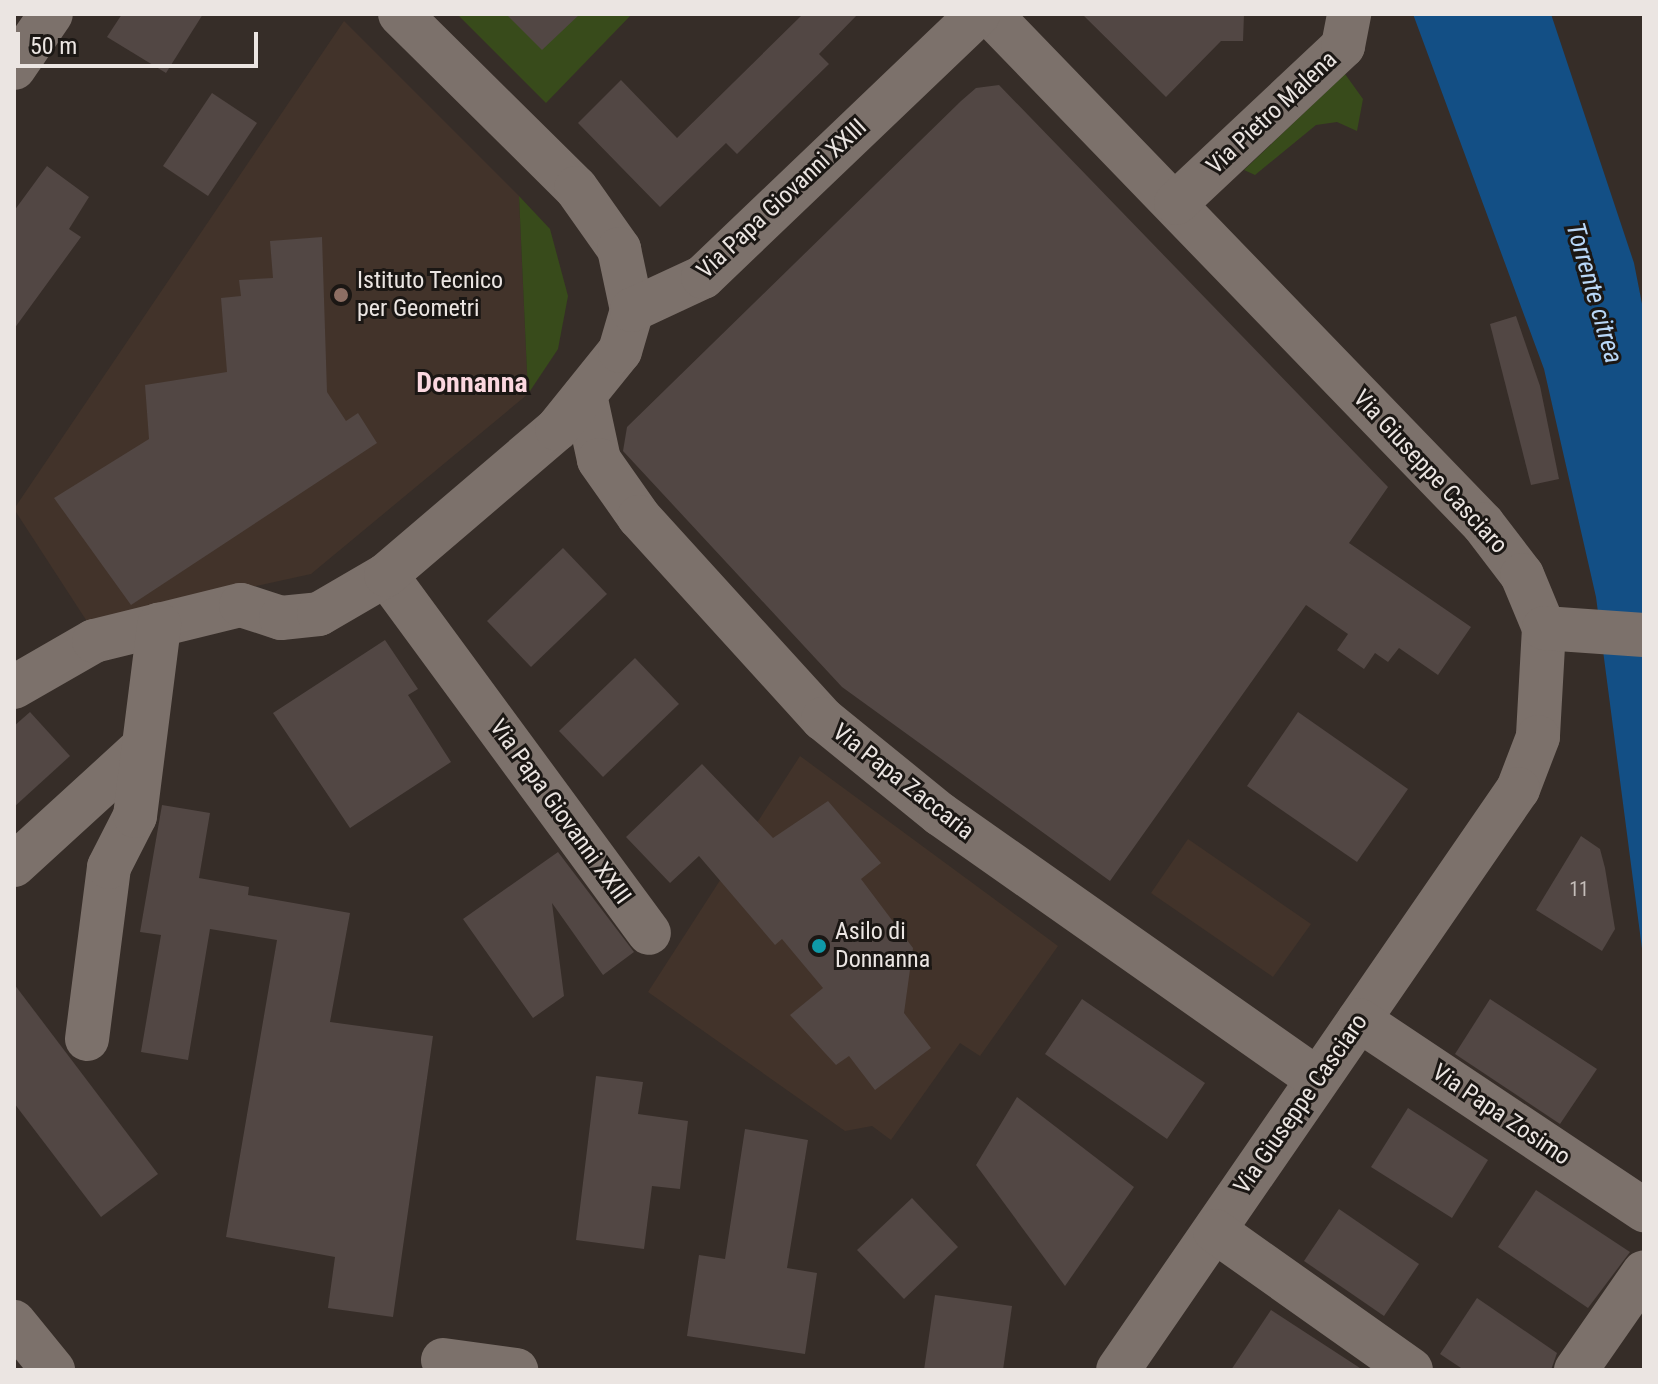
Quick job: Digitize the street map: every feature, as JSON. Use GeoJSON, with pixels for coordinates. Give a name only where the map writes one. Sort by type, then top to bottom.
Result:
{"type":"FeatureCollection","features":[{"type":"Feature","properties":{"kind":"street"},"geometry":{"type":"LineString","coordinates":[[14,687],[94,641],[241,605],[281,618],[319,614],[386,575],[557,429],[620,351],[632,310],[619,249],[576,188],[400,14]]}},
{"type":"Feature","properties":{"kind":"street","name":"Via Papa Giovanni XXIII"},"geometry":{"type":"LineString","coordinates":[[632,310],[703,277],[978,14]]}},
{"type":"Feature","properties":{"kind":"street","name":"Via Giuseppe Casciaro"},"geometry":{"type":"LineString","coordinates":[[990,14],[1483,524],[1522,575],[1544,628],[1538,737],[1518,789],[1118,1370]]}},
{"type":"Feature","properties":{"kind":"street","name":"Via Pietro Malena"},"geometry":{"type":"LineString","coordinates":[[1176,203],[1343,46],[1349,14]]}},
{"type":"Feature","properties":{"kind":"street","name":"Via Papa Zaccaria"},"geometry":{"type":"LineString","coordinates":[[585,395],[599,460],[639,517],[823,719],[940,814],[1317,1079]]}},
{"type":"Feature","properties":{"kind":"street","name":"Via Papa Giovanni XXIII"},"geometry":{"type":"LineString","coordinates":[[386,575],[649,933]]}},
{"type":"Feature","properties":{"kind":"street"},"geometry":{"type":"LineString","coordinates":[[87,1039],[109,867],[135,816],[159,625]]}},
{"type":"Feature","properties":{"kind":"street"},"geometry":{"type":"LineString","coordinates":[[1544,628],[1644,635]]}},
{"type":"Feature","properties":{"kind":"street"},"geometry":{"type":"LineString","coordinates":[[14,865],[142,748]]}},
{"type":"Feature","properties":{"kind":"street","name":"Via Papa Zosimo"},"geometry":{"type":"LineString","coordinates":[[1359,1020],[1644,1210]]}},
{"type":"Feature","properties":{"kind":"street"},"geometry":{"type":"LineString","coordinates":[[1215,1231],[1411,1370]]}},
{"type":"Feature","properties":{"kind":"street"},"geometry":{"type":"LineString","coordinates":[[1576,1370],[1644,1272]]}},
{"type":"Feature","properties":{"kind":"street"},"geometry":{"type":"LineString","coordinates":[[14,1322],[53,1370]]}},
{"type":"Feature","properties":{"kind":"street"},"geometry":{"type":"LineString","coordinates":[[443,1360],[516,1370]]}},
{"type":"Feature","properties":{"kind":"shaded area","name":"Istituto Tecnico per Geometri"},"geometry":{"type":"Polygon","coordinates":[[[344,21],[519,196],[528,394],[311,574],[88,623],[14,509],[344,21]]]}},
{"type":"Feature","properties":{"kind":"shaded area"},"geometry":{"type":"Polygon","coordinates":[[[800,756],[1058,946],[980,1056],[960,1043],[891,1140],[872,1126],[845,1131],[648,992],[800,756]]]}},
{"type":"Feature","properties":{"kind":"shaded area"},"geometry":{"type":"Polygon","coordinates":[[[1188,839],[1311,924],[1273,977],[1151,893],[1188,839]]]}},
{"type":"Feature","properties":{"kind":"green space"},"geometry":{"type":"Polygon","coordinates":[[[457,14],[632,14],[546,103],[457,14]]]}},
{"type":"Feature","properties":{"kind":"green space"},"geometry":{"type":"Polygon","coordinates":[[[1345,74],[1363,99],[1357,131],[1337,122],[1316,125],[1255,175],[1244,170],[1345,74]]]}},
{"type":"Feature","properties":{"kind":"green space"},"geometry":{"type":"Polygon","coordinates":[[[519,196],[550,229],[568,296],[558,349],[528,394],[519,196]]]}},
{"type":"Feature","properties":{"kind":"water","name":"Torrente citrea"},"geometry":{"type":"Polygon","coordinates":[[[1413,14],[1551,14],[1634,263],[1644,314],[1644,964],[1596,597],[1544,369],[1413,14]]]}},
{"type":"Feature","properties":{"kind":"building"},"geometry":{"type":"Polygon","coordinates":[[[122,14],[203,14],[166,73],[107,37],[122,14]]]}},
{"type":"Feature","properties":{"kind":"building"},"geometry":{"type":"Polygon","coordinates":[[[506,14],[580,14],[542,50],[506,14]]]}},
{"type":"Feature","properties":{"kind":"building"},"geometry":{"type":"Polygon","coordinates":[[[803,14],[858,14],[819,54],[829,64],[737,154],[726,143],[660,207],[578,123],[621,80],[677,138],[803,14]]]}},
{"type":"Feature","properties":{"kind":"building"},"geometry":{"type":"Polygon","coordinates":[[[1082,14],[1244,14],[1243,41],[1221,41],[1166,97],[1082,14]]]}},
{"type":"Feature","properties":{"kind":"building"},"geometry":{"type":"Polygon","coordinates":[[[999,85],[1388,487],[1349,543],[1471,627],[1438,675],[1399,648],[1388,662],[1375,653],[1364,669],[1337,650],[1348,634],[1306,605],[1110,881],[842,687],[623,451],[627,427],[961,101],[976,88],[999,85]]]}},
{"type":"Feature","properties":{"kind":"building"},"geometry":{"type":"Polygon","coordinates":[[[212,93],[257,123],[208,196],[163,166],[212,93]]]}},
{"type":"Feature","properties":{"kind":"building"},"geometry":{"type":"Polygon","coordinates":[[[47,166],[89,197],[69,229],[81,237],[14,329],[14,211],[47,166]]]}},
{"type":"Feature","properties":{"kind":"building"},"geometry":{"type":"Polygon","coordinates":[[[322,237],[327,392],[346,421],[358,413],[377,443],[131,605],[54,498],[149,439],[145,385],[227,372],[221,298],[241,296],[239,280],[273,278],[270,241],[322,237]]]}},
{"type":"Feature","properties":{"kind":"building"},"geometry":{"type":"Polygon","coordinates":[[[1516,316],[1540,386],[1559,479],[1531,485],[1490,324],[1516,316]]]}},
{"type":"Feature","properties":{"kind":"building"},"geometry":{"type":"Polygon","coordinates":[[[563,548],[607,594],[531,667],[487,621],[563,548]]]}},
{"type":"Feature","properties":{"kind":"building"},"geometry":{"type":"Polygon","coordinates":[[[385,640],[418,689],[408,695],[451,762],[350,828],[273,713],[385,640]]]}},
{"type":"Feature","properties":{"kind":"building"},"geometry":{"type":"Polygon","coordinates":[[[635,658],[679,704],[603,777],[559,731],[635,658]]]}},
{"type":"Feature","properties":{"kind":"building"},"geometry":{"type":"Polygon","coordinates":[[[30,712],[70,756],[14,807],[14,726],[30,712]]]}},
{"type":"Feature","properties":{"kind":"building"},"geometry":{"type":"Polygon","coordinates":[[[1298,712],[1408,789],[1357,862],[1247,786],[1298,712]]]}},
{"type":"Feature","properties":{"kind":"building","name":"Asilo di Donnanna"},"geometry":{"type":"Polygon","coordinates":[[[702,764],[773,838],[828,801],[881,863],[861,879],[913,948],[904,1013],[931,1048],[875,1090],[849,1056],[836,1065],[790,1015],[823,988],[782,939],[775,945],[699,856],[670,883],[626,837],[702,764]]]}},
{"type":"Feature","properties":{"kind":"building"},"geometry":{"type":"Polygon","coordinates":[[[162,805],[210,813],[199,878],[249,887],[248,895],[350,913],[330,1022],[433,1036],[393,1317],[328,1308],[335,1257],[226,1237],[277,940],[210,929],[188,1060],[141,1052],[161,935],[140,932],[162,805]]]}},
{"type":"Feature","properties":{"kind":"building"},"geometry":{"type":"Polygon","coordinates":[[[1581,836],[1600,849],[1605,868],[1615,929],[1602,951],[1536,910],[1581,836]]]}},
{"type":"Feature","properties":{"kind":"building"},"geometry":{"type":"Polygon","coordinates":[[[558,852],[634,952],[603,975],[552,903],[564,996],[533,1018],[463,919],[558,852]]]}},
{"type":"Feature","properties":{"kind":"building"},"geometry":{"type":"Polygon","coordinates":[[[14,984],[158,1174],[101,1217],[14,1103],[14,984]]]}},
{"type":"Feature","properties":{"kind":"building"},"geometry":{"type":"Polygon","coordinates":[[[1082,999],[1205,1083],[1167,1139],[1045,1054],[1082,999]]]}},
{"type":"Feature","properties":{"kind":"building"},"geometry":{"type":"Polygon","coordinates":[[[1490,999],[1597,1069],[1560,1124],[1455,1054],[1490,999]]]}},
{"type":"Feature","properties":{"kind":"building"},"geometry":{"type":"Polygon","coordinates":[[[596,1076],[643,1082],[638,1114],[688,1121],[680,1189],[652,1186],[644,1249],[576,1240],[596,1076]]]}},
{"type":"Feature","properties":{"kind":"building"},"geometry":{"type":"Polygon","coordinates":[[[1017,1097],[1134,1187],[1065,1286],[976,1165],[1017,1097]]]}},
{"type":"Feature","properties":{"kind":"building"},"geometry":{"type":"Polygon","coordinates":[[[1408,1108],[1488,1160],[1452,1218],[1371,1167],[1408,1108]]]}},
{"type":"Feature","properties":{"kind":"building"},"geometry":{"type":"Polygon","coordinates":[[[745,1129],[808,1140],[787,1268],[817,1273],[805,1354],[687,1336],[699,1255],[725,1259],[745,1129]]]}},
{"type":"Feature","properties":{"kind":"building"},"geometry":{"type":"Polygon","coordinates":[[[1536,1190],[1630,1252],[1588,1308],[1498,1247],[1536,1190]]]}},
{"type":"Feature","properties":{"kind":"building"},"geometry":{"type":"Polygon","coordinates":[[[912,1198],[958,1247],[904,1299],[857,1250],[912,1198]]]}},
{"type":"Feature","properties":{"kind":"building"},"geometry":{"type":"Polygon","coordinates":[[[1339,1209],[1419,1264],[1384,1316],[1304,1261],[1339,1209]]]}},
{"type":"Feature","properties":{"kind":"building"},"geometry":{"type":"Polygon","coordinates":[[[935,1295],[1012,1306],[1003,1370],[924,1370],[935,1295]]]}},
{"type":"Feature","properties":{"kind":"building"},"geometry":{"type":"Polygon","coordinates":[[[1477,1298],[1557,1353],[1551,1370],[1464,1370],[1440,1354],[1477,1298]]]}},
{"type":"Feature","properties":{"kind":"building"},"geometry":{"type":"Polygon","coordinates":[[[1271,1310],[1363,1370],[1231,1370],[1271,1310]]]}},
{"type":"Feature","properties":{"kind":"place","name":"Istituto Tecnico per Geometri"},"geometry":{"type":"Point","coordinates":[341,295]}},
{"type":"Feature","properties":{"kind":"place","name":"Asilo di Donnanna"},"geometry":{"type":"Point","coordinates":[819,946]}},
{"type":"Feature","properties":{"kind":"district","name":"Donnanna"},"geometry":{"type":"Point","coordinates":[472,383]}}]}
